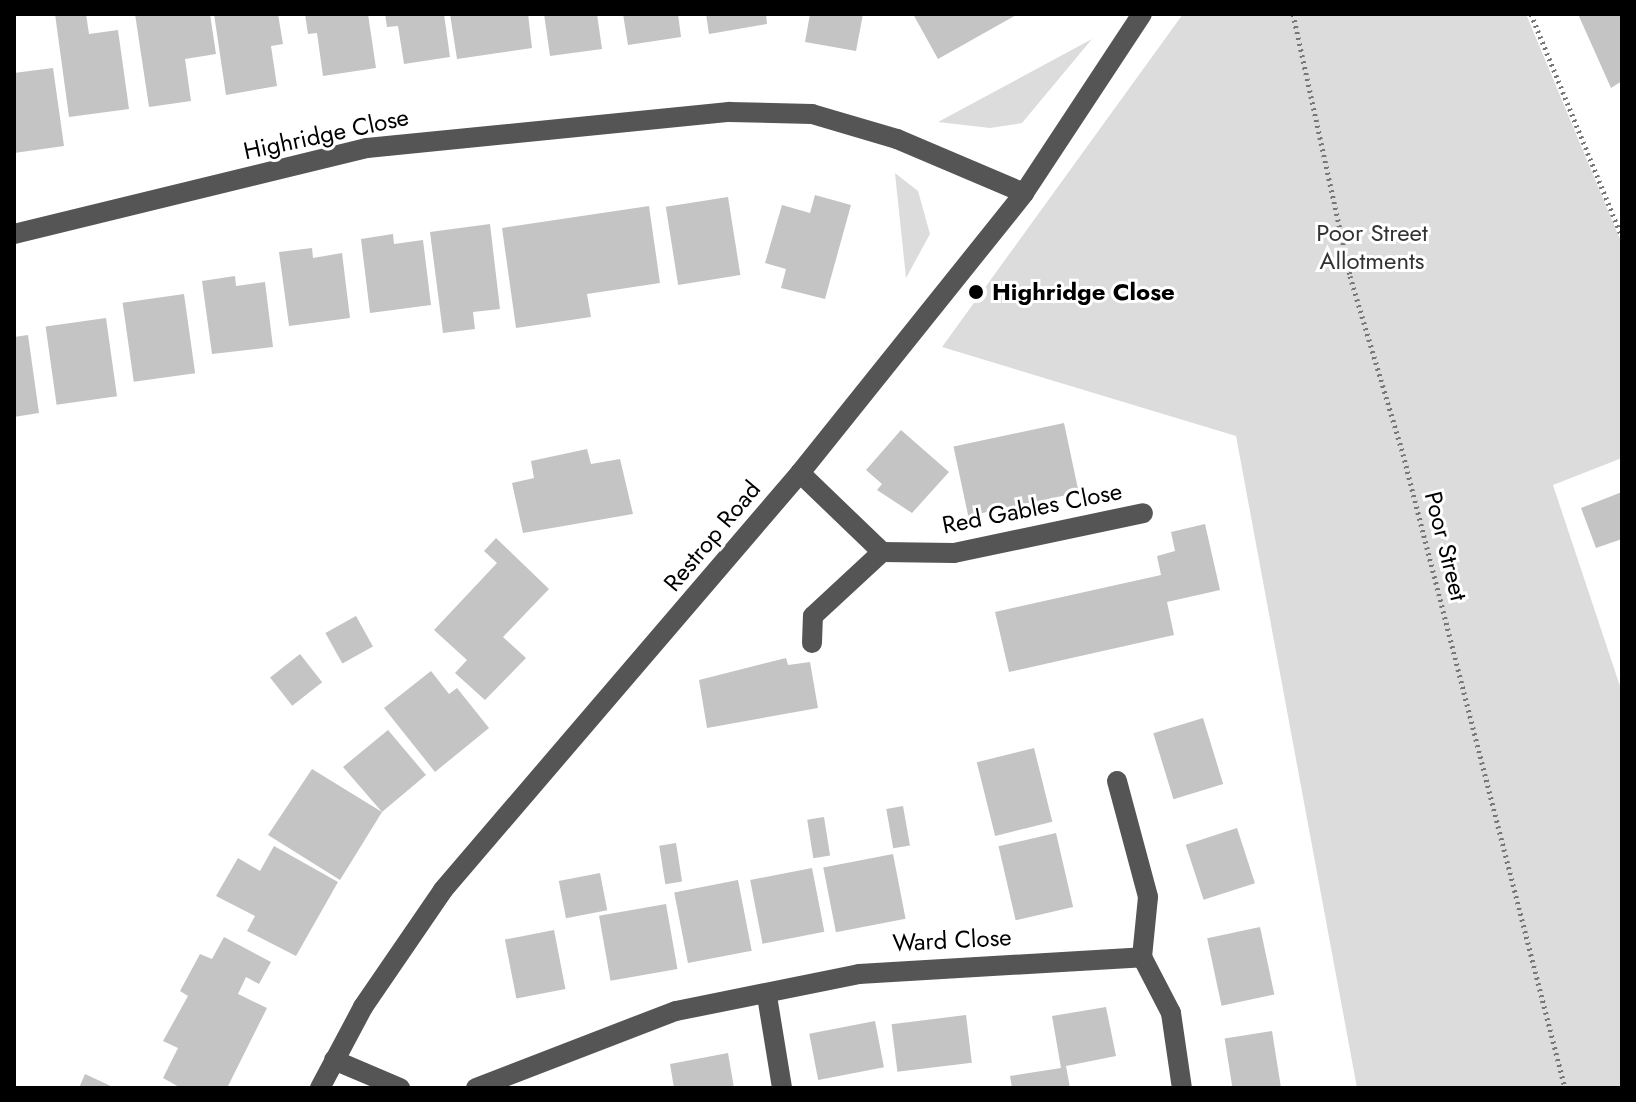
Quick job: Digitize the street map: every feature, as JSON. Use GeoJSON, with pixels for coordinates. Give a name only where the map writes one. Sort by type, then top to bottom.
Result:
{"type":"FeatureCollection","features":[{"type":"Feature","properties":{"kind":"street","name":"Restrop Road"},"geometry":{"type":"LineString","coordinates":[[320,1088],[334,1060],[452,878],[800,473],[1024,193],[1142,14]]}},
{"type":"Feature","properties":{"kind":"street","name":"Highridge Close"},"geometry":{"type":"LineString","coordinates":[[14,234],[367,148],[729,112],[812,114],[897,139],[1024,193]]}},
{"type":"Feature","properties":{"kind":"street"},"geometry":{"type":"LineString","coordinates":[[800,473],[882,552],[813,616],[812,643]]}},
{"type":"Feature","properties":{"kind":"street","name":"Red Gables Close"},"geometry":{"type":"LineString","coordinates":[[882,552],[954,553],[1143,513]]}},
{"type":"Feature","properties":{"kind":"street"},"geometry":{"type":"LineString","coordinates":[[1117,781],[1148,897],[1142,957],[1178,1035],[1182,1088]]}},
{"type":"Feature","properties":{"kind":"street","name":"Ward Close"},"geometry":{"type":"LineString","coordinates":[[476,1088],[615,1030],[896,968],[1142,957]]}},
{"type":"Feature","properties":{"kind":"street"},"geometry":{"type":"LineString","coordinates":[[767,996],[782,1088]]}},
{"type":"Feature","properties":{"kind":"street"},"geometry":{"type":"LineString","coordinates":[[334,1060],[400,1088]]}},
{"type":"Feature","properties":{"kind":"path","name":"Poor Street"},"geometry":{"type":"LineString","coordinates":[[1293,14],[1346,261],[1414,496],[1565,1088]]}},
{"type":"Feature","properties":{"kind":"path"},"geometry":{"type":"LineString","coordinates":[[1531,14],[1622,237]]}},
{"type":"Feature","properties":{"kind":"green space","name":"Poor Street Allotments"},"geometry":{"type":"Polygon","coordinates":[[[1183,14],[1526,14],[1622,244],[1622,458],[1553,485],[1622,692],[1622,1088],[1357,1088],[1236,436],[942,347],[1183,14]]]}},
{"type":"Feature","properties":{"kind":"green space"},"geometry":{"type":"Polygon","coordinates":[[[1092,39],[1022,123],[990,128],[938,122],[1092,39]]]}},
{"type":"Feature","properties":{"kind":"green space"},"geometry":{"type":"Polygon","coordinates":[[[895,173],[918,191],[930,234],[906,278],[895,173]]]}},
{"type":"Feature","properties":{"kind":"building"},"geometry":{"type":"Polygon","coordinates":[[[55,14],[86,14],[89,34],[118,30],[129,109],[69,117],[55,14]]]}},
{"type":"Feature","properties":{"kind":"building"},"geometry":{"type":"Polygon","coordinates":[[[135,14],[210,14],[216,54],[185,59],[191,101],[149,107],[135,14]]]}},
{"type":"Feature","properties":{"kind":"building"},"geometry":{"type":"Polygon","coordinates":[[[214,14],[278,14],[283,44],[271,46],[277,86],[226,95],[214,14]]]}},
{"type":"Feature","properties":{"kind":"building"},"geometry":{"type":"Polygon","coordinates":[[[305,14],[368,14],[376,68],[323,76],[317,33],[308,34],[305,14]]]}},
{"type":"Feature","properties":{"kind":"building"},"geometry":{"type":"Polygon","coordinates":[[[385,14],[444,14],[450,57],[404,64],[398,26],[387,27],[385,14]]]}},
{"type":"Feature","properties":{"kind":"building"},"geometry":{"type":"Polygon","coordinates":[[[450,14],[528,14],[532,48],[457,59],[450,14]]]}},
{"type":"Feature","properties":{"kind":"building"},"geometry":{"type":"Polygon","coordinates":[[[544,14],[597,14],[602,49],[550,56],[544,14]]]}},
{"type":"Feature","properties":{"kind":"building"},"geometry":{"type":"Polygon","coordinates":[[[623,14],[678,14],[681,37],[628,45],[623,14]]]}},
{"type":"Feature","properties":{"kind":"building"},"geometry":{"type":"Polygon","coordinates":[[[706,14],[766,14],[767,24],[709,34],[706,14]]]}},
{"type":"Feature","properties":{"kind":"building"},"geometry":{"type":"Polygon","coordinates":[[[810,14],[863,14],[856,51],[805,42],[810,14]]]}},
{"type":"Feature","properties":{"kind":"building"},"geometry":{"type":"Polygon","coordinates":[[[913,14],[1018,14],[938,59],[913,14]]]}},
{"type":"Feature","properties":{"kind":"building"},"geometry":{"type":"Polygon","coordinates":[[[1578,14],[1622,14],[1622,81],[1611,88],[1578,14]]]}},
{"type":"Feature","properties":{"kind":"building"},"geometry":{"type":"Polygon","coordinates":[[[53,68],[64,146],[14,153],[14,73],[53,68]]]}},
{"type":"Feature","properties":{"kind":"building"},"geometry":{"type":"Polygon","coordinates":[[[815,195],[851,205],[825,299],[781,288],[786,269],[765,263],[782,205],[810,213],[815,195]]]}},
{"type":"Feature","properties":{"kind":"building"},"geometry":{"type":"Polygon","coordinates":[[[728,197],[740,275],[678,285],[666,207],[728,197]]]}},
{"type":"Feature","properties":{"kind":"building"},"geometry":{"type":"Polygon","coordinates":[[[649,206],[660,283],[587,294],[591,317],[516,328],[502,228],[649,206]]]}},
{"type":"Feature","properties":{"kind":"building"},"geometry":{"type":"Polygon","coordinates":[[[490,224],[500,309],[473,312],[475,329],[443,333],[430,232],[490,224]]]}},
{"type":"Feature","properties":{"kind":"building"},"geometry":{"type":"Polygon","coordinates":[[[393,234],[394,244],[423,240],[431,305],[370,313],[361,239],[393,234]]]}},
{"type":"Feature","properties":{"kind":"building"},"geometry":{"type":"Polygon","coordinates":[[[312,248],[313,258],[342,253],[350,318],[289,326],[279,252],[312,248]]]}},
{"type":"Feature","properties":{"kind":"building"},"geometry":{"type":"Polygon","coordinates":[[[235,276],[236,286],[265,282],[273,347],[212,354],[202,281],[235,276]]]}},
{"type":"Feature","properties":{"kind":"building"},"geometry":{"type":"Polygon","coordinates":[[[184,294],[195,373],[134,382],[123,303],[184,294]]]}},
{"type":"Feature","properties":{"kind":"building"},"geometry":{"type":"Polygon","coordinates":[[[106,318],[117,396],[57,405],[46,326],[106,318]]]}},
{"type":"Feature","properties":{"kind":"building"},"geometry":{"type":"Polygon","coordinates":[[[28,335],[39,413],[14,417],[14,337],[28,335]]]}},
{"type":"Feature","properties":{"kind":"building"},"geometry":{"type":"Polygon","coordinates":[[[1064,423],[1079,492],[968,516],[953,446],[1064,423]]]}},
{"type":"Feature","properties":{"kind":"building"},"geometry":{"type":"Polygon","coordinates":[[[901,430],[949,472],[912,513],[877,490],[882,484],[866,470],[901,430]]]}},
{"type":"Feature","properties":{"kind":"building"},"geometry":{"type":"Polygon","coordinates":[[[587,449],[591,464],[620,459],[633,514],[523,533],[512,483],[534,478],[531,461],[587,449]]]}},
{"type":"Feature","properties":{"kind":"building"},"geometry":{"type":"Polygon","coordinates":[[[1622,492],[1622,539],[1596,548],[1581,508],[1622,492]]]}},
{"type":"Feature","properties":{"kind":"building"},"geometry":{"type":"Polygon","coordinates":[[[1205,524],[1220,590],[1167,602],[1174,635],[1009,672],[995,612],[1161,575],[1157,556],[1175,551],[1171,532],[1205,524]]]}},
{"type":"Feature","properties":{"kind":"building"},"geometry":{"type":"Polygon","coordinates":[[[496,538],[549,589],[503,637],[526,658],[485,700],[455,673],[467,660],[434,630],[497,563],[484,551],[496,538]]]}},
{"type":"Feature","properties":{"kind":"building"},"geometry":{"type":"Polygon","coordinates":[[[356,616],[373,647],[342,664],[325,633],[356,616]]]}},
{"type":"Feature","properties":{"kind":"building"},"geometry":{"type":"Polygon","coordinates":[[[300,654],[322,682],[292,706],[270,677],[300,654]]]}},
{"type":"Feature","properties":{"kind":"building"},"geometry":{"type":"Polygon","coordinates":[[[786,658],[788,665],[810,662],[818,708],[707,728],[699,680],[786,658]]]}},
{"type":"Feature","properties":{"kind":"building"},"geometry":{"type":"Polygon","coordinates":[[[431,671],[449,694],[457,688],[489,728],[435,772],[384,708],[431,671]]]}},
{"type":"Feature","properties":{"kind":"building"},"geometry":{"type":"Polygon","coordinates":[[[1203,718],[1223,784],[1173,799],[1153,733],[1203,718]]]}},
{"type":"Feature","properties":{"kind":"building"},"geometry":{"type":"Polygon","coordinates":[[[388,730],[426,775],[382,812],[343,767],[388,730]]]}},
{"type":"Feature","properties":{"kind":"building"},"geometry":{"type":"Polygon","coordinates":[[[1034,748],[1052,822],[995,836],[977,762],[1034,748]]]}},
{"type":"Feature","properties":{"kind":"building"},"geometry":{"type":"Polygon","coordinates":[[[312,769],[382,812],[340,880],[268,835],[312,769]]]}},
{"type":"Feature","properties":{"kind":"building"},"geometry":{"type":"Polygon","coordinates":[[[903,806],[910,845],[893,848],[886,809],[903,806]]]}},
{"type":"Feature","properties":{"kind":"building"},"geometry":{"type":"Polygon","coordinates":[[[824,817],[830,856],[813,858],[807,820],[824,817]]]}},
{"type":"Feature","properties":{"kind":"building"},"geometry":{"type":"Polygon","coordinates":[[[1237,828],[1255,883],[1204,900],[1186,845],[1237,828]]]}},
{"type":"Feature","properties":{"kind":"building"},"geometry":{"type":"Polygon","coordinates":[[[1056,833],[1073,907],[1016,920],[999,846],[1056,833]]]}},
{"type":"Feature","properties":{"kind":"building"},"geometry":{"type":"Polygon","coordinates":[[[676,843],[682,882],[665,884],[659,846],[676,843]]]}},
{"type":"Feature","properties":{"kind":"building"},"geometry":{"type":"Polygon","coordinates":[[[274,846],[338,882],[296,956],[247,931],[255,916],[216,896],[238,858],[260,871],[274,846]]]}},
{"type":"Feature","properties":{"kind":"building"},"geometry":{"type":"Polygon","coordinates":[[[893,854],[906,919],[836,932],[823,868],[893,854]]]}},
{"type":"Feature","properties":{"kind":"building"},"geometry":{"type":"Polygon","coordinates":[[[812,868],[824,932],[763,944],[750,880],[812,868]]]}},
{"type":"Feature","properties":{"kind":"building"},"geometry":{"type":"Polygon","coordinates":[[[600,873],[607,910],[566,918],[559,881],[600,873]]]}},
{"type":"Feature","properties":{"kind":"building"},"geometry":{"type":"Polygon","coordinates":[[[738,880],[752,951],[688,963],[674,892],[738,880]]]}},
{"type":"Feature","properties":{"kind":"building"},"geometry":{"type":"Polygon","coordinates":[[[666,904],[677,969],[610,981],[599,916],[666,904]]]}},
{"type":"Feature","properties":{"kind":"building"},"geometry":{"type":"Polygon","coordinates":[[[1260,927],[1274,994],[1222,1006],[1207,938],[1260,927]]]}},
{"type":"Feature","properties":{"kind":"building"},"geometry":{"type":"Polygon","coordinates":[[[554,930],[565,989],[516,998],[505,940],[554,930]]]}},
{"type":"Feature","properties":{"kind":"building"},"geometry":{"type":"Polygon","coordinates":[[[224,937],[271,962],[259,984],[246,977],[238,994],[267,1008],[227,1088],[181,1088],[163,1078],[178,1048],[163,1041],[188,996],[180,991],[200,954],[212,959],[224,937]]]}},
{"type":"Feature","properties":{"kind":"building"},"geometry":{"type":"Polygon","coordinates":[[[1106,1007],[1116,1056],[1066,1066],[1070,1088],[1012,1088],[1010,1076],[1061,1068],[1052,1016],[1106,1007]]]}},
{"type":"Feature","properties":{"kind":"building"},"geometry":{"type":"Polygon","coordinates":[[[966,1015],[972,1063],[897,1072],[892,1024],[966,1015]]]}},
{"type":"Feature","properties":{"kind":"building"},"geometry":{"type":"Polygon","coordinates":[[[875,1021],[884,1067],[818,1080],[809,1034],[875,1021]]]}},
{"type":"Feature","properties":{"kind":"building"},"geometry":{"type":"Polygon","coordinates":[[[1272,1031],[1281,1088],[1232,1088],[1225,1039],[1272,1031]]]}},
{"type":"Feature","properties":{"kind":"building"},"geometry":{"type":"Polygon","coordinates":[[[728,1053],[734,1088],[674,1088],[670,1064],[728,1053]]]}},
{"type":"Feature","properties":{"kind":"building"},"geometry":{"type":"Polygon","coordinates":[[[85,1074],[115,1088],[79,1088],[85,1074]]]}},
{"type":"Feature","properties":{"kind":"place","name":"Highridge Close"},"geometry":{"type":"Point","coordinates":[976,292]}}]}
